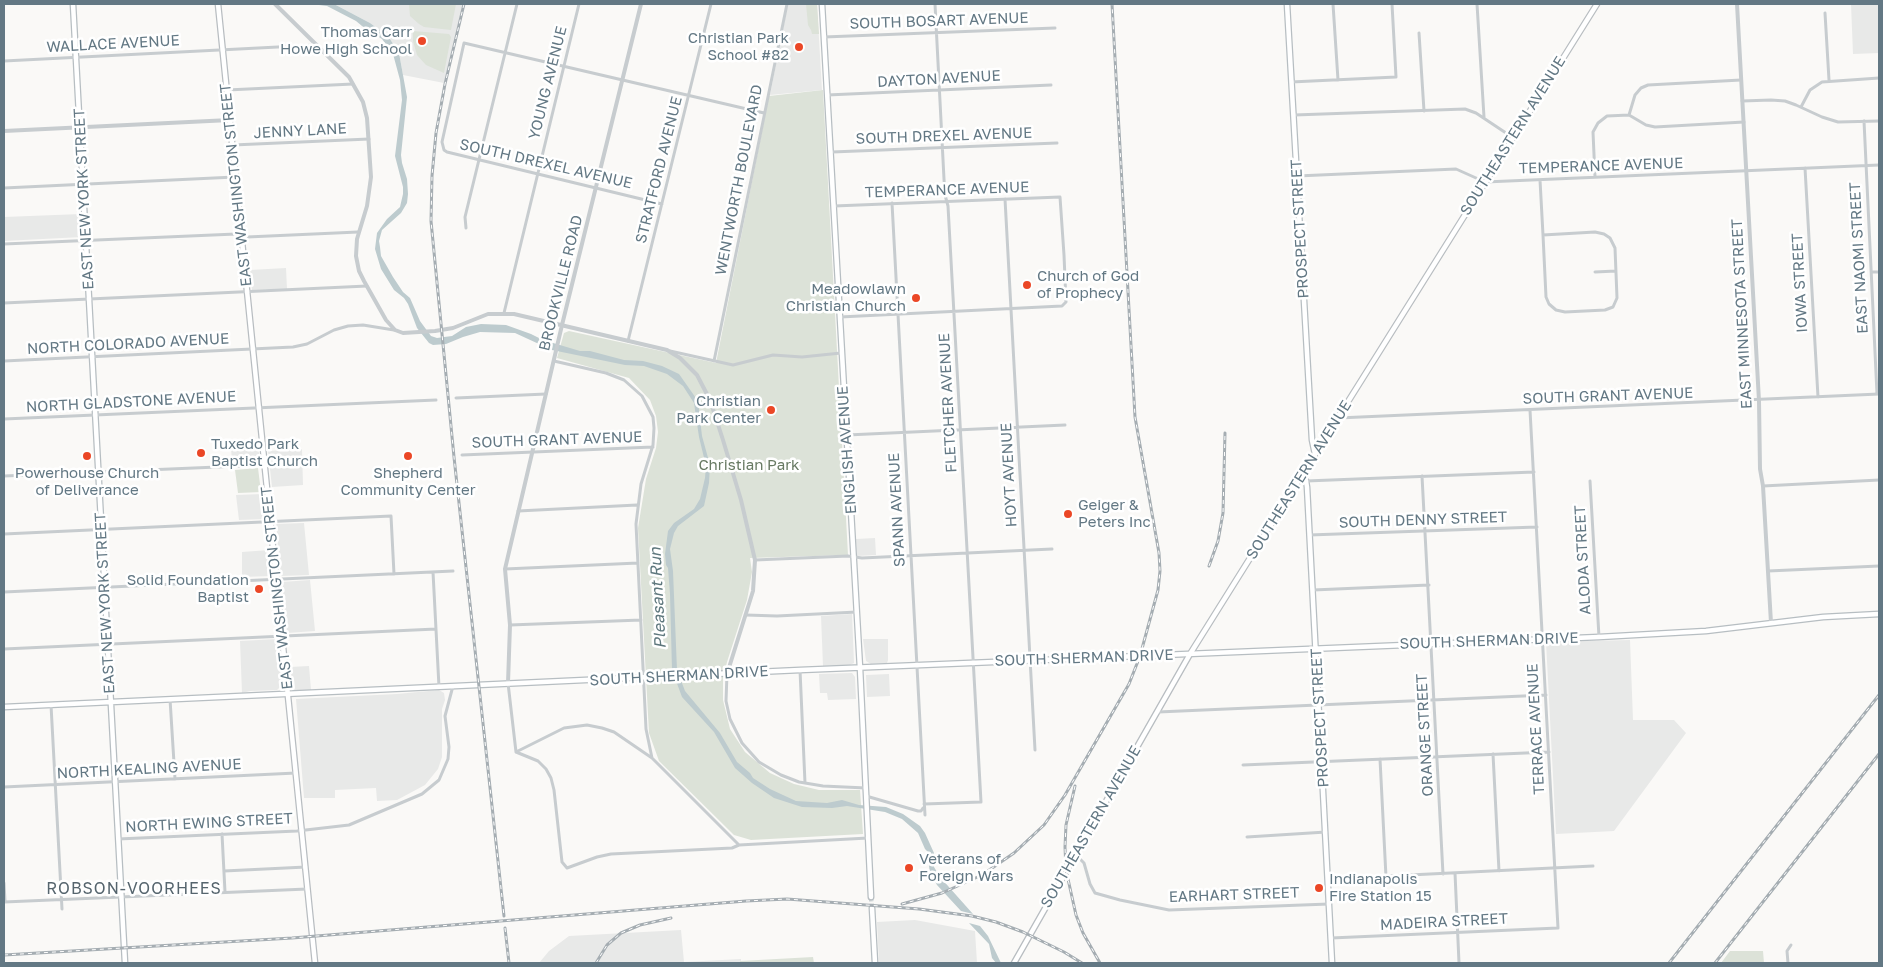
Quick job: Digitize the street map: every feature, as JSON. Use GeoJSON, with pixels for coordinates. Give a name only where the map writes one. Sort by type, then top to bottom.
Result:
{"type":"FeatureCollection","features":[{"type":"Feature","properties":{"kind":"main road","name":"EAST NEW YORK STREET"},"geometry":{"type":"LineString","coordinates":[[73,4],[125,963]]}},
{"type":"Feature","properties":{"kind":"main road","name":"EAST WASHINGTON STREET"},"geometry":{"type":"LineString","coordinates":[[218,4],[316,963]]}},
{"type":"Feature","properties":{"kind":"main road","name":"ENGLISH AVENUE"},"geometry":{"type":"LineString","coordinates":[[822,4],[832,152],[841,353],[860,668],[871,898]]}},
{"type":"Feature","properties":{"kind":"main road","name":"PROSPECT STREET"},"geometry":{"type":"LineString","coordinates":[[1287,4],[1314,454]]}},
{"type":"Feature","properties":{"kind":"main road","name":"SOUTHEASTERN AVENUE"},"geometry":{"type":"LineString","coordinates":[[1014,963],[1190,654],[1596,4]]}},
{"type":"Feature","properties":{"kind":"main road","name":"PROSPECT STREET"},"geometry":{"type":"LineString","coordinates":[[1302,474],[1306,481],[1313,590],[1332,963]]}},
{"type":"Feature","properties":{"kind":"main road","name":"SOUTH SHERMAN DRIVE"},"geometry":{"type":"LineString","coordinates":[[4,707],[800,670],[1599,637],[1706,631],[1823,617],[1879,614]]}},
{"type":"Feature","properties":{"kind":"main road"},"geometry":{"type":"LineString","coordinates":[[872,908],[875,963]]}},
{"type":"Feature","properties":{"kind":"street"},"geometry":{"type":"LineString","coordinates":[[275,4],[354,84],[365,109],[371,164],[370,186],[367,206],[358,232],[356,256],[359,271],[386,320],[395,330],[403,333],[442,330],[453,328],[483,316],[504,313],[714,361],[735,364],[773,355],[802,357],[841,353]]}},
{"type":"Feature","properties":{"kind":"street"},"geometry":{"type":"LineString","coordinates":[[466,228],[465,217],[517,4]]}},
{"type":"Feature","properties":{"kind":"street","name":"YOUNG AVENUE"},"geometry":{"type":"LineString","coordinates":[[504,313],[579,4]]}},
{"type":"Feature","properties":{"kind":"street","name":"BROOKVILLE ROAD"},"geometry":{"type":"LineString","coordinates":[[508,683],[510,625],[505,569],[559,336],[641,4]]}},
{"type":"Feature","properties":{"kind":"street","name":"STRATFORD AVENUE"},"geometry":{"type":"LineString","coordinates":[[628,341],[711,4]]}},
{"type":"Feature","properties":{"kind":"street","name":"WENTWORTH BOULEVARD"},"geometry":{"type":"LineString","coordinates":[[714,361],[787,4]]}},
{"type":"Feature","properties":{"kind":"street","name":"FLETCHER AVENUE"},"geometry":{"type":"LineString","coordinates":[[924,804],[981,802],[935,4]]}},
{"type":"Feature","properties":{"kind":"street"},"geometry":{"type":"LineString","coordinates":[[1333,4],[1338,80]]}},
{"type":"Feature","properties":{"kind":"street"},"geometry":{"type":"LineString","coordinates":[[1291,82],[1396,77],[1392,4]]}},
{"type":"Feature","properties":{"kind":"street"},"geometry":{"type":"LineString","coordinates":[[1477,4],[1484,118]]}},
{"type":"Feature","properties":{"kind":"street","name":"EAST MINNESOTA STREET"},"geometry":{"type":"LineString","coordinates":[[1738,4],[1759,401],[1760,469],[1764,486],[1771,623]]}},
{"type":"Feature","properties":{"kind":"street"},"geometry":{"type":"LineString","coordinates":[[1825,13],[1829,80]]}},
{"type":"Feature","properties":{"kind":"street","name":"SOUTH BOSART AVENUE"},"geometry":{"type":"LineString","coordinates":[[824,37],[1055,28]]}},
{"type":"Feature","properties":{"kind":"street"},"geometry":{"type":"LineString","coordinates":[[1419,33],[1424,111]]}},
{"type":"Feature","properties":{"kind":"street","name":"SOUTH DREXEL AVENUE"},"geometry":{"type":"LineString","coordinates":[[505,52],[464,43],[442,142],[444,150],[479,161],[662,204]]}},
{"type":"Feature","properties":{"kind":"street","name":"WALLACE AVENUE"},"geometry":{"type":"LineString","coordinates":[[4,61],[317,45]]}},
{"type":"Feature","properties":{"kind":"street"},"geometry":{"type":"LineString","coordinates":[[505,52],[764,114]]}},
{"type":"Feature","properties":{"kind":"street"},"geometry":{"type":"LineString","coordinates":[[1801,107],[1813,87],[1820,82],[1879,78]]}},
{"type":"Feature","properties":{"kind":"street"},"geometry":{"type":"LineString","coordinates":[[1629,115],[1635,95],[1641,88],[1648,85],[1741,80]]}},
{"type":"Feature","properties":{"kind":"street"},"geometry":{"type":"LineString","coordinates":[[227,90],[354,84]]}},
{"type":"Feature","properties":{"kind":"street","name":"DAYTON AVENUE"},"geometry":{"type":"LineString","coordinates":[[827,95],[1051,85]]}},
{"type":"Feature","properties":{"kind":"street"},"geometry":{"type":"LineString","coordinates":[[1742,101],[1774,100],[1788,102],[1832,120],[1879,120]]}},
{"type":"Feature","properties":{"kind":"street"},"geometry":{"type":"LineString","coordinates":[[1294,116],[1466,109],[1484,118],[1512,137]]}},
{"type":"Feature","properties":{"kind":"street"},"geometry":{"type":"LineString","coordinates":[[1595,178],[1593,134],[1600,120],[1610,115],[1629,115],[1646,125],[1655,127],[1744,122]]}},
{"type":"Feature","properties":{"kind":"street"},"geometry":{"type":"LineString","coordinates":[[4,131],[230,120]]}},
{"type":"Feature","properties":{"kind":"street","name":"EAST NAOMI STREET"},"geometry":{"type":"LineString","coordinates":[[1864,121],[1877,333],[1878,394]]}},
{"type":"Feature","properties":{"kind":"street","name":"JENNY LANE"},"geometry":{"type":"LineString","coordinates":[[232,146],[369,139]]}},
{"type":"Feature","properties":{"kind":"street","name":"SOUTH DREXEL AVENUE"},"geometry":{"type":"LineString","coordinates":[[832,152],[1058,143]]}},
{"type":"Feature","properties":{"kind":"street","name":"TEMPERANCE AVENUE"},"geometry":{"type":"LineString","coordinates":[[1297,176],[1456,169],[1485,182],[1879,165]]}},
{"type":"Feature","properties":{"kind":"street","name":"IOWA STREET"},"geometry":{"type":"LineString","coordinates":[[1805,168],[1818,397]]}},
{"type":"Feature","properties":{"kind":"street"},"geometry":{"type":"LineString","coordinates":[[4,188],[236,177]]}},
{"type":"Feature","properties":{"kind":"street"},"geometry":{"type":"LineString","coordinates":[[1540,180],[1546,297],[1552,308],[1566,312],[1607,310],[1614,306],[1617,298],[1614,247],[1607,236],[1596,232],[1543,235]]}},
{"type":"Feature","properties":{"kind":"street","name":"TEMPERANCE AVENUE"},"geometry":{"type":"LineString","coordinates":[[834,206],[1060,197],[1066,302],[1064,305],[1050,308],[1011,310]]}},
{"type":"Feature","properties":{"kind":"street","name":"HOYT AVENUE"},"geometry":{"type":"LineString","coordinates":[[1005,199],[1035,750]]}},
{"type":"Feature","properties":{"kind":"street","name":"SPANN AVENUE"},"geometry":{"type":"LineString","coordinates":[[892,203],[924,815]]}},
{"type":"Feature","properties":{"kind":"street"},"geometry":{"type":"LineString","coordinates":[[4,244],[236,234],[247,237],[358,232]]}},
{"type":"Feature","properties":{"kind":"street"},"geometry":{"type":"LineString","coordinates":[[1595,272],[1616,270]]}},
{"type":"Feature","properties":{"kind":"street"},"geometry":{"type":"LineString","coordinates":[[1872,272],[1879,272]]}},
{"type":"Feature","properties":{"kind":"street"},"geometry":{"type":"LineString","coordinates":[[4,303],[367,286]]}},
{"type":"Feature","properties":{"kind":"street"},"geometry":{"type":"LineString","coordinates":[[840,317],[1011,310]]}},
{"type":"Feature","properties":{"kind":"street","name":"NORTH COLORADO AVENUE"},"geometry":{"type":"LineString","coordinates":[[4,361],[300,346],[334,330],[351,326],[373,326],[395,330]]}},
{"type":"Feature","properties":{"kind":"street"},"geometry":{"type":"LineString","coordinates":[[667,350],[680,358],[695,372],[710,400],[733,470],[755,560],[754,586],[727,674],[727,709],[732,726],[742,743],[756,760],[770,770],[787,778],[805,783],[866,788]]}},
{"type":"Feature","properties":{"kind":"street"},"geometry":{"type":"LineString","coordinates":[[554,360],[614,376],[633,386],[645,400],[652,414],[654,428],[653,447],[637,505],[636,524],[646,734],[652,758]]}},
{"type":"Feature","properties":{"kind":"street"},"geometry":{"type":"LineString","coordinates":[[456,398],[546,394]]}},
{"type":"Feature","properties":{"kind":"street","name":"SOUTH GRANT AVENUE"},"geometry":{"type":"LineString","coordinates":[[1337,418],[1759,401],[1878,394]]}},
{"type":"Feature","properties":{"kind":"street","name":"NORTH GLADSTONE AVENUE"},"geometry":{"type":"LineString","coordinates":[[4,419],[436,400]]}},
{"type":"Feature","properties":{"kind":"street","name":"TERRACE AVENUE"},"geometry":{"type":"LineString","coordinates":[[1530,410],[1558,928]]}},
{"type":"Feature","properties":{"kind":"street"},"geometry":{"type":"LineString","coordinates":[[846,435],[1065,425]]}},
{"type":"Feature","properties":{"kind":"street","name":"SOUTH GRANT AVENUE"},"geometry":{"type":"LineString","coordinates":[[462,455],[653,447]]}},
{"type":"Feature","properties":{"kind":"street"},"geometry":{"type":"LineString","coordinates":[[4,476],[265,464]]}},
{"type":"Feature","properties":{"kind":"street"},"geometry":{"type":"LineString","coordinates":[[1306,481],[1534,472]]}},
{"type":"Feature","properties":{"kind":"street","name":"ORANGE STREET"},"geometry":{"type":"LineString","coordinates":[[1422,476],[1443,874]]}},
{"type":"Feature","properties":{"kind":"street"},"geometry":{"type":"LineString","coordinates":[[1764,486],[1879,480]]}},
{"type":"Feature","properties":{"kind":"street","name":"ALODA STREET"},"geometry":{"type":"LineString","coordinates":[[1590,481],[1599,637]]}},
{"type":"Feature","properties":{"kind":"street"},"geometry":{"type":"LineString","coordinates":[[518,511],[637,505]]}},
{"type":"Feature","properties":{"kind":"street"},"geometry":{"type":"LineString","coordinates":[[4,534],[391,516],[394,574]]}},
{"type":"Feature","properties":{"kind":"street","name":"SOUTH DENNY STREET"},"geometry":{"type":"LineString","coordinates":[[1309,536],[1537,527]]}},
{"type":"Feature","properties":{"kind":"street"},"geometry":{"type":"LineString","coordinates":[[755,560],[859,558],[1052,549]]}},
{"type":"Feature","properties":{"kind":"street"},"geometry":{"type":"LineString","coordinates":[[505,569],[638,563]]}},
{"type":"Feature","properties":{"kind":"street"},"geometry":{"type":"LineString","coordinates":[[1768,571],[1879,566]]}},
{"type":"Feature","properties":{"kind":"street"},"geometry":{"type":"LineString","coordinates":[[4,592],[453,571]]}},
{"type":"Feature","properties":{"kind":"street"},"geometry":{"type":"LineString","coordinates":[[433,572],[439,687]]}},
{"type":"Feature","properties":{"kind":"street"},"geometry":{"type":"LineString","coordinates":[[1313,590],[1428,586]]}},
{"type":"Feature","properties":{"kind":"street"},"geometry":{"type":"LineString","coordinates":[[746,615],[777,616],[856,612]]}},
{"type":"Feature","properties":{"kind":"street"},"geometry":{"type":"LineString","coordinates":[[510,625],[641,620]]}},
{"type":"Feature","properties":{"kind":"street"},"geometry":{"type":"LineString","coordinates":[[4,649],[436,629]]}},
{"type":"Feature","properties":{"kind":"street"},"geometry":{"type":"LineString","coordinates":[[800,670],[805,783]]}},
{"type":"Feature","properties":{"kind":"street"},"geometry":{"type":"LineString","coordinates":[[508,683],[516,752]]}},
{"type":"Feature","properties":{"kind":"street","name":"NORTH EWING STREET"},"geometry":{"type":"LineString","coordinates":[[118,839],[302,830],[349,825],[422,794],[433,787],[441,777],[448,759],[449,747],[445,716],[453,686]]}},
{"type":"Feature","properties":{"kind":"street"},"geometry":{"type":"LineString","coordinates":[[1157,712],[1546,695]]}},
{"type":"Feature","properties":{"kind":"street"},"geometry":{"type":"LineString","coordinates":[[170,699],[175,779]]}},
{"type":"Feature","properties":{"kind":"street"},"geometry":{"type":"LineString","coordinates":[[50,704],[62,909]]}},
{"type":"Feature","properties":{"kind":"street"},"geometry":{"type":"LineString","coordinates":[[516,752],[564,728],[587,725],[614,732],[652,758],[740,845]]}},
{"type":"Feature","properties":{"kind":"street"},"geometry":{"type":"LineString","coordinates":[[516,752],[538,761],[551,778],[562,862],[569,869],[591,859],[611,854],[732,848],[740,845],[868,838]]}},
{"type":"Feature","properties":{"kind":"street"},"geometry":{"type":"LineString","coordinates":[[1243,765],[1549,752]]}},
{"type":"Feature","properties":{"kind":"street"},"geometry":{"type":"LineString","coordinates":[[1493,754],[1499,871]]}},
{"type":"Feature","properties":{"kind":"street"},"geometry":{"type":"LineString","coordinates":[[1380,759],[1386,876]]}},
{"type":"Feature","properties":{"kind":"street","name":"NORTH KEALING AVENUE"},"geometry":{"type":"LineString","coordinates":[[4,787],[296,774]]}},
{"type":"Feature","properties":{"kind":"street"},"geometry":{"type":"LineString","coordinates":[[866,797],[919,811],[922,810],[924,804]]}},
{"type":"Feature","properties":{"kind":"street"},"geometry":{"type":"LineString","coordinates":[[1247,837],[1326,832]]}},
{"type":"Feature","properties":{"kind":"street"},"geometry":{"type":"LineString","coordinates":[[222,834],[226,892]]}},
{"type":"Feature","properties":{"kind":"street","name":"EARHART STREET"},"geometry":{"type":"LineString","coordinates":[[1076,855],[1084,863],[1090,884],[1096,893],[1169,910],[1329,904]]}},
{"type":"Feature","properties":{"kind":"street"},"geometry":{"type":"LineString","coordinates":[[1328,879],[1593,866]]}},
{"type":"Feature","properties":{"kind":"street"},"geometry":{"type":"LineString","coordinates":[[224,870],[306,867]]}},
{"type":"Feature","properties":{"kind":"street"},"geometry":{"type":"LineString","coordinates":[[1455,873],[1459,963]]}},
{"type":"Feature","properties":{"kind":"street"},"geometry":{"type":"LineString","coordinates":[[4,883],[4,902],[308,888]]}},
{"type":"Feature","properties":{"kind":"street","name":"MADEIRA STREET"},"geometry":{"type":"LineString","coordinates":[[1331,938],[1558,928]]}},
{"type":"Feature","properties":{"kind":"street"},"geometry":{"type":"LineString","coordinates":[[1788,963],[1787,951],[1791,945]]}},
{"type":"Feature","properties":{"kind":"shaded area","name":"Pleasant Run"},"geometry":{"type":"Polygon","coordinates":[[[311,4],[334,4],[370,23],[388,36],[399,53],[407,97],[401,155],[407,179],[408,194],[407,203],[401,213],[382,230],[379,241],[381,256],[403,292],[410,298],[420,321],[431,336],[437,338],[452,336],[466,327],[481,324],[506,325],[543,340],[580,351],[590,351],[624,360],[643,361],[662,366],[679,374],[698,401],[702,436],[710,465],[709,483],[704,506],[678,526],[670,549],[673,571],[677,670],[685,691],[720,733],[737,762],[753,778],[770,789],[796,801],[827,803],[842,800],[859,805],[886,807],[903,814],[920,826],[934,853],[934,867],[940,877],[973,914],[961,911],[937,885],[930,873],[931,855],[925,849],[918,833],[902,819],[885,812],[847,806],[832,808],[802,807],[774,798],[752,783],[735,768],[714,732],[682,697],[672,670],[670,594],[665,554],[668,531],[674,523],[694,509],[700,499],[705,478],[706,466],[694,403],[683,386],[667,374],[644,366],[625,365],[552,350],[515,333],[480,332],[446,344],[433,345],[429,343],[417,328],[408,304],[394,290],[381,269],[375,249],[377,233],[387,219],[400,207],[403,194],[395,156],[402,100],[400,80],[393,54],[382,39],[356,21],[327,6],[311,4]]]}},
{"type":"Feature","properties":{"kind":"shaded area","name":"Thomas Carr Howe High School"},"geometry":{"type":"Polygon","coordinates":[[[334,4],[463,4],[444,83],[403,75],[399,53],[388,36],[370,23],[334,4]]]}},
{"type":"Feature","properties":{"kind":"shaded area","name":"Christian Park School #82"},"geometry":{"type":"Polygon","coordinates":[[[788,4],[817,4],[822,90],[770,95],[788,4]]]}},
{"type":"Feature","properties":{"kind":"shaded area"},"geometry":{"type":"Polygon","coordinates":[[[1851,4],[1879,4],[1879,53],[1853,54],[1851,4]]]}},
{"type":"Feature","properties":{"kind":"shaded area"},"geometry":{"type":"Polygon","coordinates":[[[81,214],[82,237],[4,241],[4,217],[81,214]]]}},
{"type":"Feature","properties":{"kind":"shaded area"},"geometry":{"type":"Polygon","coordinates":[[[286,268],[287,289],[252,290],[250,270],[286,268]]]}},
{"type":"Feature","properties":{"kind":"shaded area"},"geometry":{"type":"Polygon","coordinates":[[[258,446],[260,461],[232,462],[231,448],[258,446]]]}},
{"type":"Feature","properties":{"kind":"shaded area"},"geometry":{"type":"Polygon","coordinates":[[[302,449],[303,485],[272,487],[268,451],[302,449]]]}},
{"type":"Feature","properties":{"kind":"shaded area"},"geometry":{"type":"Polygon","coordinates":[[[263,494],[265,519],[239,520],[236,495],[263,494]]]}},
{"type":"Feature","properties":{"kind":"shaded area"},"geometry":{"type":"Polygon","coordinates":[[[304,523],[309,575],[281,576],[276,524],[304,523]]]}},
{"type":"Feature","properties":{"kind":"shaded area"},"geometry":{"type":"Polygon","coordinates":[[[875,538],[876,555],[857,556],[856,539],[875,538]]]}},
{"type":"Feature","properties":{"kind":"shaded area"},"geometry":{"type":"Polygon","coordinates":[[[269,550],[271,576],[242,577],[242,552],[269,550]]]}},
{"type":"Feature","properties":{"kind":"shaded area"},"geometry":{"type":"Polygon","coordinates":[[[310,580],[315,631],[287,633],[282,582],[310,580]]]}},
{"type":"Feature","properties":{"kind":"shaded area"},"geometry":{"type":"Polygon","coordinates":[[[852,614],[854,663],[850,665],[823,666],[821,616],[852,614]]]}},
{"type":"Feature","properties":{"kind":"shaded area"},"geometry":{"type":"Polygon","coordinates":[[[277,639],[282,685],[277,690],[242,693],[240,641],[277,639]]]}},
{"type":"Feature","properties":{"kind":"shaded area"},"geometry":{"type":"Polygon","coordinates":[[[863,639],[888,639],[887,663],[871,664],[866,661],[863,639]]]}},
{"type":"Feature","properties":{"kind":"shaded area"},"geometry":{"type":"Polygon","coordinates":[[[1630,640],[1633,720],[1674,720],[1686,733],[1614,831],[1556,834],[1546,642],[1630,640]]]}},
{"type":"Feature","properties":{"kind":"shaded area"},"geometry":{"type":"Polygon","coordinates":[[[309,666],[311,690],[293,690],[290,667],[309,666]]]}},
{"type":"Feature","properties":{"kind":"shaded area"},"geometry":{"type":"Polygon","coordinates":[[[852,673],[855,677],[856,699],[828,700],[827,693],[820,693],[819,674],[852,673]]]}},
{"type":"Feature","properties":{"kind":"shaded area"},"geometry":{"type":"Polygon","coordinates":[[[889,674],[890,696],[867,697],[866,675],[889,674]]]}},
{"type":"Feature","properties":{"kind":"shaded area"},"geometry":{"type":"Polygon","coordinates":[[[439,690],[444,693],[445,700],[442,709],[442,757],[438,769],[425,785],[397,800],[377,801],[376,788],[335,790],[335,798],[304,798],[296,699],[439,690]]]}},
{"type":"Feature","properties":{"kind":"shaded area"},"geometry":{"type":"Polygon","coordinates":[[[915,920],[975,931],[977,963],[879,963],[877,922],[915,920]]]}},
{"type":"Feature","properties":{"kind":"shaded area"},"geometry":{"type":"Polygon","coordinates":[[[969,923],[980,926],[988,936],[1001,963],[996,963],[992,958],[989,944],[969,923]]]}},
{"type":"Feature","properties":{"kind":"shaded area"},"geometry":{"type":"Polygon","coordinates":[[[681,930],[684,962],[741,959],[741,963],[539,963],[549,951],[569,936],[681,930]]]}},
{"type":"Feature","properties":{"kind":"green space"},"geometry":{"type":"Polygon","coordinates":[[[409,4],[456,4],[451,30],[424,27],[419,24],[410,16],[409,4]]]}},
{"type":"Feature","properties":{"kind":"green space"},"geometry":{"type":"Polygon","coordinates":[[[806,4],[817,4],[819,34],[812,34],[808,25],[806,4]]]}},
{"type":"Feature","properties":{"kind":"green space"},"geometry":{"type":"Polygon","coordinates":[[[413,31],[449,34],[451,37],[444,73],[426,65],[417,55],[413,41],[413,31]]]}},
{"type":"Feature","properties":{"kind":"green space","name":"Christian Park"},"geometry":{"type":"Polygon","coordinates":[[[823,90],[848,555],[750,558],[752,572],[747,600],[727,662],[723,679],[723,700],[730,729],[745,752],[770,773],[794,784],[819,790],[860,790],[863,834],[751,840],[734,835],[659,761],[649,733],[638,528],[646,479],[656,448],[658,432],[656,416],[650,400],[629,378],[557,358],[564,333],[569,331],[716,363],[769,96],[823,90]]]}},
{"type":"Feature","properties":{"kind":"green space"},"geometry":{"type":"Polygon","coordinates":[[[258,468],[261,492],[238,493],[235,470],[258,468]]]}},
{"type":"Feature","properties":{"kind":"green space"},"geometry":{"type":"Polygon","coordinates":[[[1730,951],[1763,951],[1764,963],[1721,963],[1730,951]]]}},
{"type":"Feature","properties":{"kind":"green space"},"geometry":{"type":"Polygon","coordinates":[[[813,957],[814,963],[740,963],[740,961],[813,957]]]}},
{"type":"Feature","properties":{"kind":"tunnel"},"geometry":{"type":"LineString","coordinates":[[871,897],[872,908]]}},
{"type":"Feature","properties":{"kind":"railway"},"geometry":{"type":"LineString","coordinates":[[464,4],[445,84],[436,133],[432,176],[431,221],[454,457],[504,916]]}},
{"type":"Feature","properties":{"kind":"railway"},"geometry":{"type":"LineString","coordinates":[[902,904],[942,893],[982,875],[1014,853],[1044,825],[1065,795],[1129,684],[1140,656],[1158,590],[1159,553],[1135,417],[1112,4]]}},
{"type":"Feature","properties":{"kind":"railway"},"geometry":{"type":"LineString","coordinates":[[1209,566],[1218,541],[1223,513],[1225,433]]}},
{"type":"Feature","properties":{"kind":"railway"},"geometry":{"type":"LineString","coordinates":[[1669,963],[1879,695]]}},
{"type":"Feature","properties":{"kind":"railway"},"geometry":{"type":"LineString","coordinates":[[1715,963],[1879,754]]}},
{"type":"Feature","properties":{"kind":"railway"},"geometry":{"type":"LineString","coordinates":[[1075,786],[1066,825],[1066,870],[1076,915],[1083,933],[1100,963]]}},
{"type":"Feature","properties":{"kind":"railway"},"geometry":{"type":"LineString","coordinates":[[4,955],[292,938],[787,899],[919,909],[972,916],[1023,932],[1082,963]]}},
{"type":"Feature","properties":{"kind":"railway"},"geometry":{"type":"LineString","coordinates":[[596,963],[607,945],[621,933],[640,925],[671,918]]}},
{"type":"Feature","properties":{"kind":"railway"},"geometry":{"type":"LineString","coordinates":[[505,928],[509,963]]}},
{"type":"Feature","properties":{"kind":"place","name":"Thomas Carr Howe High School"},"geometry":{"type":"Point","coordinates":[422,41]}},
{"type":"Feature","properties":{"kind":"place","name":"Christian Park School #82"},"geometry":{"type":"Point","coordinates":[799,47]}},
{"type":"Feature","properties":{"kind":"place","name":"Church of God of Prophecy"},"geometry":{"type":"Point","coordinates":[1027,285]}},
{"type":"Feature","properties":{"kind":"place","name":"Meadowlawn Christian Church"},"geometry":{"type":"Point","coordinates":[916,298]}},
{"type":"Feature","properties":{"kind":"place","name":"Christian Park Center"},"geometry":{"type":"Point","coordinates":[771,410]}},
{"type":"Feature","properties":{"kind":"place","name":"Tuxedo Park Baptist Church"},"geometry":{"type":"Point","coordinates":[201,453]}},
{"type":"Feature","properties":{"kind":"place","name":"Powerhouse Church of Deliverance"},"geometry":{"type":"Point","coordinates":[87,456]}},
{"type":"Feature","properties":{"kind":"place","name":"Shepherd Community Center"},"geometry":{"type":"Point","coordinates":[408,456]}},
{"type":"Feature","properties":{"kind":"place","name":"Geiger & Peters Inc"},"geometry":{"type":"Point","coordinates":[1068,514]}},
{"type":"Feature","properties":{"kind":"place","name":"Solid Foundation Baptist"},"geometry":{"type":"Point","coordinates":[259,589]}},
{"type":"Feature","properties":{"kind":"place","name":"Veterans of Foreign Wars"},"geometry":{"type":"Point","coordinates":[909,868]}},
{"type":"Feature","properties":{"kind":"place","name":"Indianapolis Fire Station 15"},"geometry":{"type":"Point","coordinates":[1319,888]}},
{"type":"Feature","properties":{"kind":"district","name":"ROBSON-VOORHEES"},"geometry":{"type":"Point","coordinates":[134,889]}}]}
